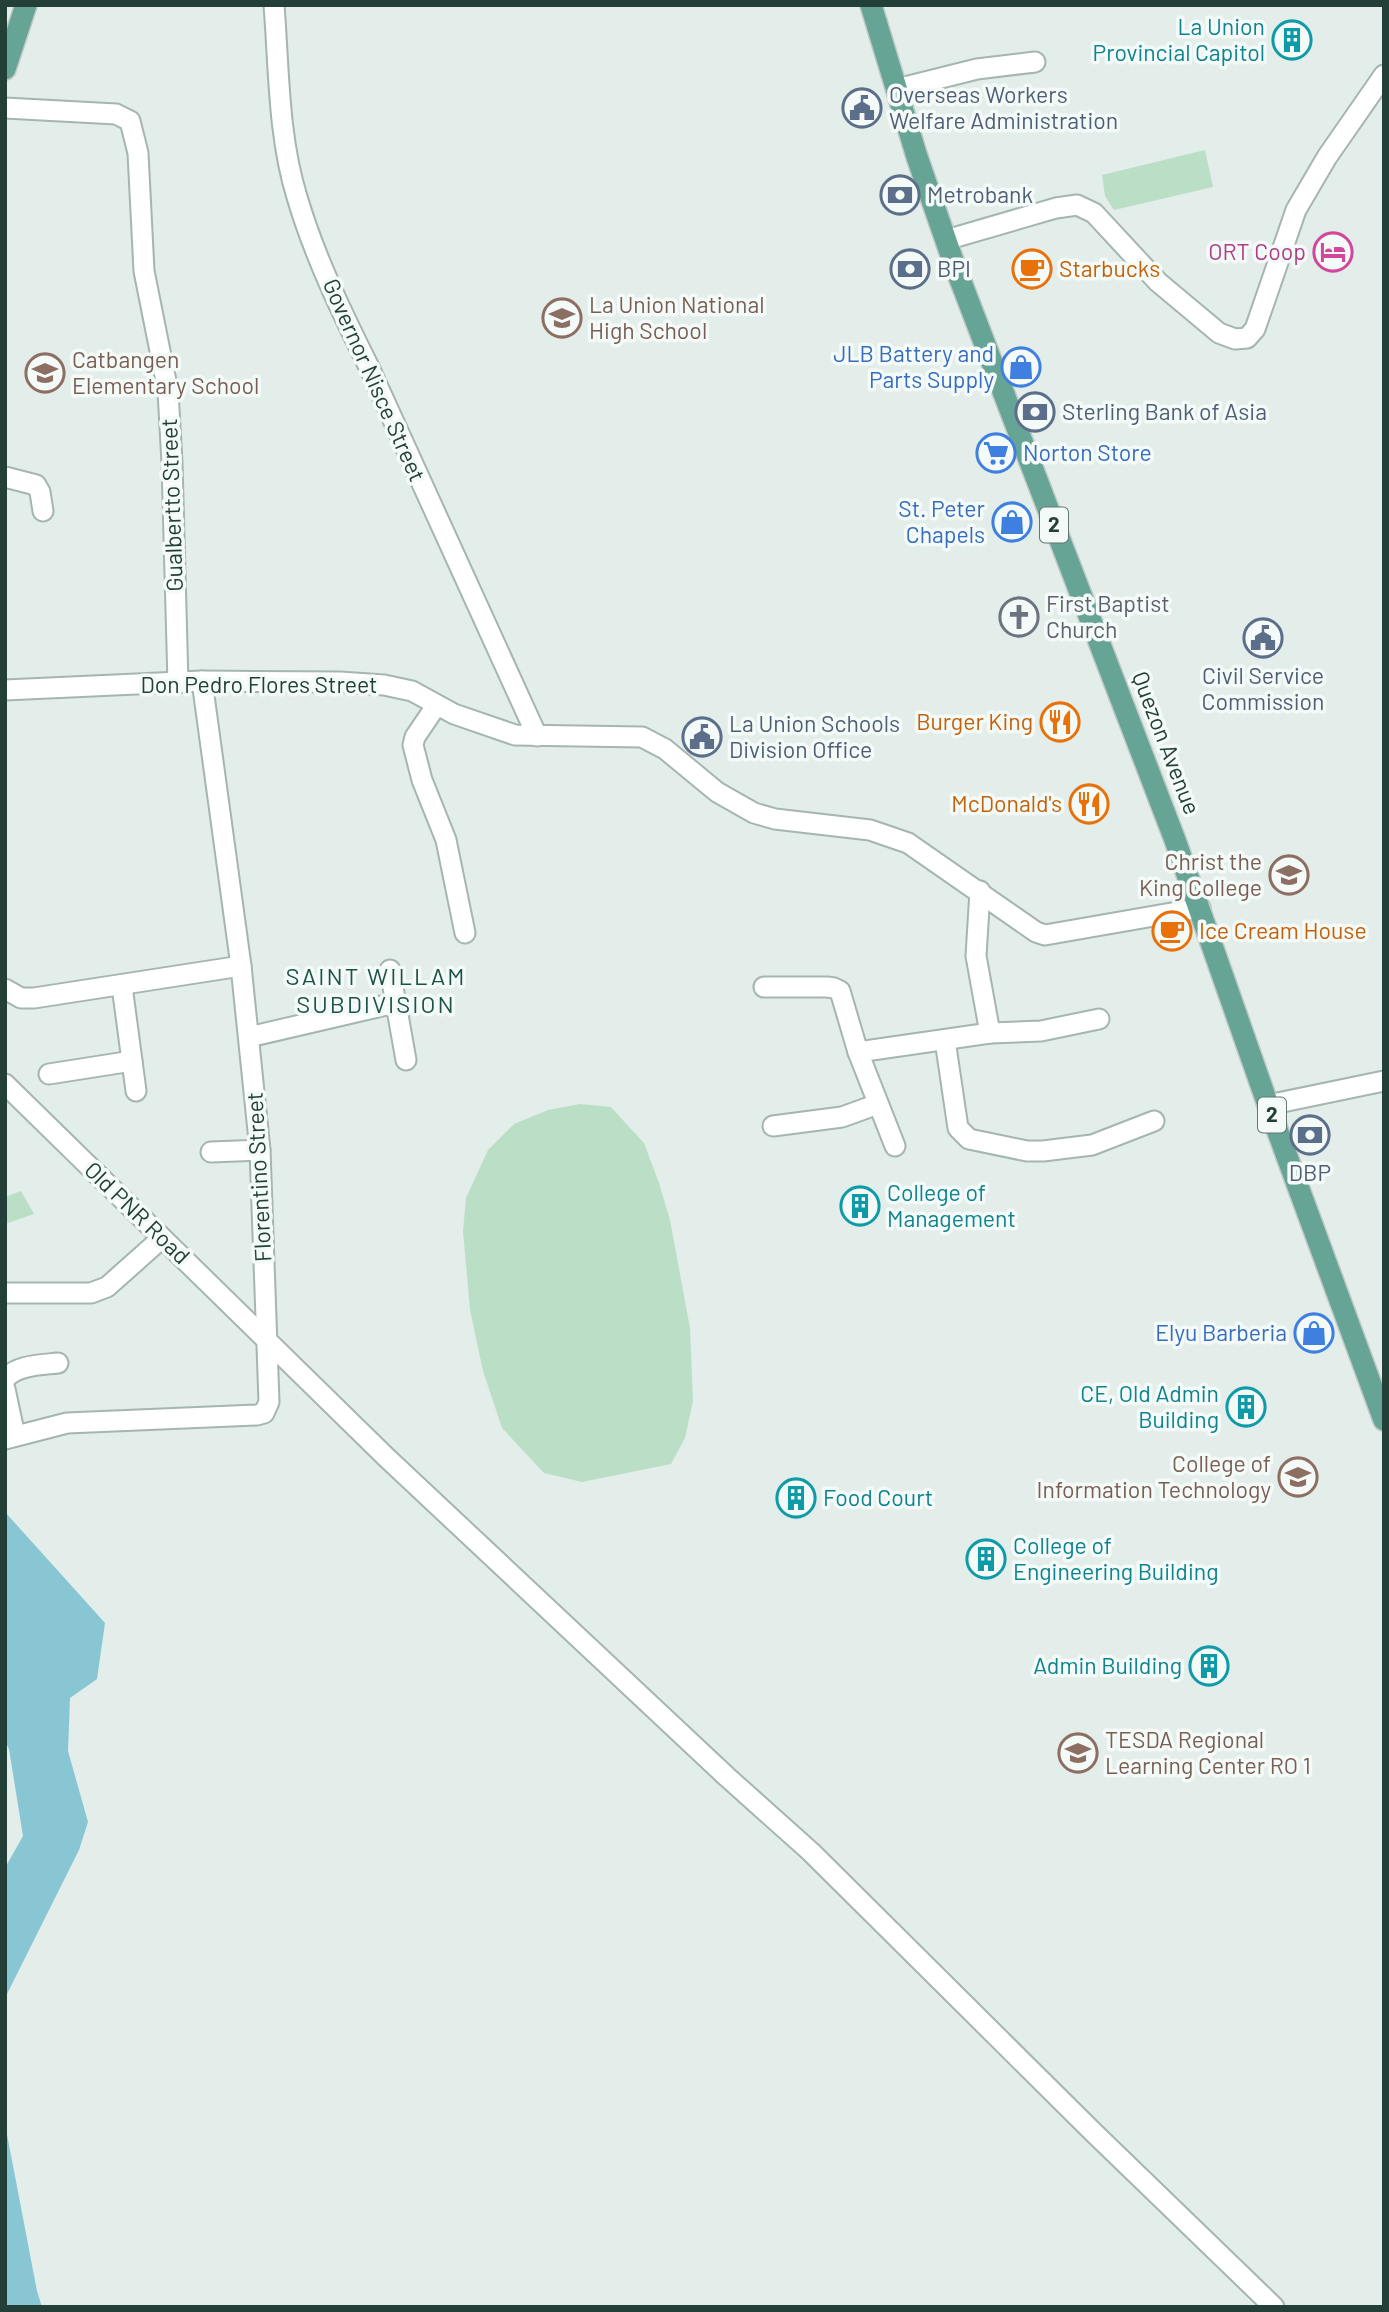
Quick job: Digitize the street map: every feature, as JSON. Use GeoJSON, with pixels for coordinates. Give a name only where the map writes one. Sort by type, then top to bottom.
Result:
{"type":"FeatureCollection","features":[{"type":"Feature","properties":{"kind":"main road"},"geometry":{"type":"LineString","coordinates":[[5,69],[26,5]]}},
{"type":"Feature","properties":{"kind":"main road","name":"Quezon Avenue"},"geometry":{"type":"LineString","coordinates":[[871,5],[917,157],[946,240],[1200,908],[1268,1104],[1384,1420]]}},
{"type":"Feature","properties":{"kind":"street","name":"Governor Nisce Street"},"geometry":{"type":"LineString","coordinates":[[274,5],[285,145],[296,196],[313,244],[537,736]]}},
{"type":"Feature","properties":{"kind":"street"},"geometry":{"type":"LineString","coordinates":[[897,89],[976,69],[1035,62]]}},
{"type":"Feature","properties":{"kind":"street"},"geometry":{"type":"LineString","coordinates":[[946,240],[1056,208],[1077,205],[1094,213],[1158,282],[1219,333],[1235,339],[1247,338],[1255,329],[1296,210],[1327,157],[1384,75]]}},
{"type":"Feature","properties":{"kind":"street","name":"Gualbertto Street"},"geometry":{"type":"LineString","coordinates":[[5,108],[117,114],[130,121],[138,153],[144,271],[168,391],[177,683]]}},
{"type":"Feature","properties":{"kind":"street"},"geometry":{"type":"LineString","coordinates":[[5,477],[37,486],[43,511]]}},
{"type":"Feature","properties":{"kind":"street","name":"Don Pedro Flores Street"},"geometry":{"type":"LineString","coordinates":[[5,690],[202,681],[384,685],[412,691],[436,706],[515,735],[642,737],[665,749],[717,792],[754,813],[775,819],[870,831],[908,843],[1036,932],[1045,935],[1200,908]]}},
{"type":"Feature","properties":{"kind":"street","name":"Florentino Street"},"geometry":{"type":"LineString","coordinates":[[10,1437],[67,1423],[264,1413],[270,1402],[260,1150],[241,966],[202,681]]}},
{"type":"Feature","properties":{"kind":"street"},"geometry":{"type":"LineString","coordinates":[[436,706],[415,737],[413,745],[422,780],[446,841],[465,933]]}},
{"type":"Feature","properties":{"kind":"street"},"geometry":{"type":"LineString","coordinates":[[980,891],[976,956],[990,1033]]}},
{"type":"Feature","properties":{"kind":"street"},"geometry":{"type":"LineString","coordinates":[[5,989],[21,998],[34,998],[241,966]]}},
{"type":"Feature","properties":{"kind":"street"},"geometry":{"type":"LineString","coordinates":[[390,970],[406,1060]]}},
{"type":"Feature","properties":{"kind":"street"},"geometry":{"type":"LineString","coordinates":[[122,986],[135,1091]]}},
{"type":"Feature","properties":{"kind":"street"},"geometry":{"type":"LineString","coordinates":[[764,986],[837,989],[858,1052],[895,1146]]}},
{"type":"Feature","properties":{"kind":"street"},"geometry":{"type":"LineString","coordinates":[[249,1037],[395,1003]]}},
{"type":"Feature","properties":{"kind":"street"},"geometry":{"type":"LineString","coordinates":[[858,1052],[990,1033],[1041,1031],[1099,1019]]}},
{"type":"Feature","properties":{"kind":"street"},"geometry":{"type":"LineString","coordinates":[[945,1040],[958,1128],[969,1139],[1027,1151],[1077,1147],[1104,1141],[1154,1121]]}},
{"type":"Feature","properties":{"kind":"street"},"geometry":{"type":"LineString","coordinates":[[49,1074],[132,1061]]}},
{"type":"Feature","properties":{"kind":"street"},"geometry":{"type":"LineString","coordinates":[[1268,1104],[1384,1081]]}},
{"type":"Feature","properties":{"kind":"street","name":"Old PNR Road"},"geometry":{"type":"LineString","coordinates":[[5,1084],[545,1607],[811,1852],[1101,2140],[1274,2307]]}},
{"type":"Feature","properties":{"kind":"street"},"geometry":{"type":"LineString","coordinates":[[773,1126],[842,1117],[878,1104]]}},
{"type":"Feature","properties":{"kind":"street"},"geometry":{"type":"LineString","coordinates":[[211,1152],[260,1150]]}},
{"type":"Feature","properties":{"kind":"street"},"geometry":{"type":"LineString","coordinates":[[5,1293],[99,1291],[162,1238]]}},
{"type":"Feature","properties":{"kind":"street"},"geometry":{"type":"LineString","coordinates":[[5,1379],[18,1369],[58,1363]]}},
{"type":"Feature","properties":{"kind":"street"},"geometry":{"type":"LineString","coordinates":[[5,1389],[10,1437]]}},
{"type":"Feature","properties":{"kind":"green space"},"geometry":{"type":"Polygon","coordinates":[[[1205,150],[1213,187],[1114,210],[1105,196],[1102,175],[1205,150]]]}},
{"type":"Feature","properties":{"kind":"green space"},"geometry":{"type":"Polygon","coordinates":[[[580,1104],[611,1107],[644,1143],[670,1220],[690,1328],[693,1401],[685,1438],[671,1464],[582,1482],[544,1473],[502,1428],[483,1371],[470,1310],[463,1231],[466,1198],[488,1150],[514,1124],[548,1110],[580,1104]]]}},
{"type":"Feature","properties":{"kind":"green space"},"geometry":{"type":"Polygon","coordinates":[[[21,1191],[34,1214],[5,1224],[5,1197],[21,1191]]]}},
{"type":"Feature","properties":{"kind":"water"},"geometry":{"type":"Polygon","coordinates":[[[5,1512],[105,1623],[97,1679],[70,1698],[68,1751],[88,1822],[79,1850],[5,1998],[5,1868],[23,1836],[9,1749],[5,1741],[5,1512]]]}},
{"type":"Feature","properties":{"kind":"water"},"geometry":{"type":"Polygon","coordinates":[[[5,2124],[37,2291],[42,2307],[5,2307],[5,2124]]]}},
{"type":"Feature","properties":{"kind":"place","name":"La Union Provincial Capitol"},"geometry":{"type":"Point","coordinates":[1292,40]}},
{"type":"Feature","properties":{"kind":"place","name":"Overseas Workers Welfare Administration"},"geometry":{"type":"Point","coordinates":[862,108]}},
{"type":"Feature","properties":{"kind":"place","name":"Metrobank"},"geometry":{"type":"Point","coordinates":[900,195]}},
{"type":"Feature","properties":{"kind":"place","name":"ORT Coop"},"geometry":{"type":"Point","coordinates":[1333,252]}},
{"type":"Feature","properties":{"kind":"place","name":"BPI"},"geometry":{"type":"Point","coordinates":[910,269]}},
{"type":"Feature","properties":{"kind":"place","name":"Starbucks"},"geometry":{"type":"Point","coordinates":[1032,269]}},
{"type":"Feature","properties":{"kind":"place","name":"La Union National High School"},"geometry":{"type":"Point","coordinates":[562,318]}},
{"type":"Feature","properties":{"kind":"place","name":"JLB Battery and Parts Supply"},"geometry":{"type":"Point","coordinates":[1021,367]}},
{"type":"Feature","properties":{"kind":"place","name":"Catbangen Elementary School"},"geometry":{"type":"Point","coordinates":[45,373]}},
{"type":"Feature","properties":{"kind":"place","name":"Sterling Bank of Asia"},"geometry":{"type":"Point","coordinates":[1035,412]}},
{"type":"Feature","properties":{"kind":"place","name":"Norton Store"},"geometry":{"type":"Point","coordinates":[996,453]}},
{"type":"Feature","properties":{"kind":"place","name":"St. Peter Chapels"},"geometry":{"type":"Point","coordinates":[1012,522]}},
{"type":"Feature","properties":{"kind":"place","name":"First Baptist Church"},"geometry":{"type":"Point","coordinates":[1019,617]}},
{"type":"Feature","properties":{"kind":"place","name":"Civil Service Commission"},"geometry":{"type":"Point","coordinates":[1263,638]}},
{"type":"Feature","properties":{"kind":"place","name":"Burger King"},"geometry":{"type":"Point","coordinates":[1060,722]}},
{"type":"Feature","properties":{"kind":"place","name":"La Union Schools Division Office"},"geometry":{"type":"Point","coordinates":[702,737]}},
{"type":"Feature","properties":{"kind":"place","name":"McDonald's"},"geometry":{"type":"Point","coordinates":[1089,804]}},
{"type":"Feature","properties":{"kind":"place","name":"Christ the King College"},"geometry":{"type":"Point","coordinates":[1289,875]}},
{"type":"Feature","properties":{"kind":"place","name":"Ice Cream House"},"geometry":{"type":"Point","coordinates":[1172,931]}},
{"type":"Feature","properties":{"kind":"place","name":"DBP"},"geometry":{"type":"Point","coordinates":[1310,1135]}},
{"type":"Feature","properties":{"kind":"place","name":"College of Management"},"geometry":{"type":"Point","coordinates":[860,1206]}},
{"type":"Feature","properties":{"kind":"place","name":"Elyu Barberia"},"geometry":{"type":"Point","coordinates":[1314,1333]}},
{"type":"Feature","properties":{"kind":"place","name":"CE, Old Admin Building"},"geometry":{"type":"Point","coordinates":[1246,1407]}},
{"type":"Feature","properties":{"kind":"place","name":"College of Information Technology"},"geometry":{"type":"Point","coordinates":[1298,1477]}},
{"type":"Feature","properties":{"kind":"place","name":"Food Court"},"geometry":{"type":"Point","coordinates":[796,1498]}},
{"type":"Feature","properties":{"kind":"place","name":"College of Engineering Building"},"geometry":{"type":"Point","coordinates":[986,1559]}},
{"type":"Feature","properties":{"kind":"place","name":"Admin Building"},"geometry":{"type":"Point","coordinates":[1209,1666]}},
{"type":"Feature","properties":{"kind":"place","name":"TESDA Regional Learning Center RO 1"},"geometry":{"type":"Point","coordinates":[1078,1753]}},
{"type":"Feature","properties":{"kind":"district","name":"SAINT WILLAM SUBDIVISION"},"geometry":{"type":"Point","coordinates":[376,991]}}]}
